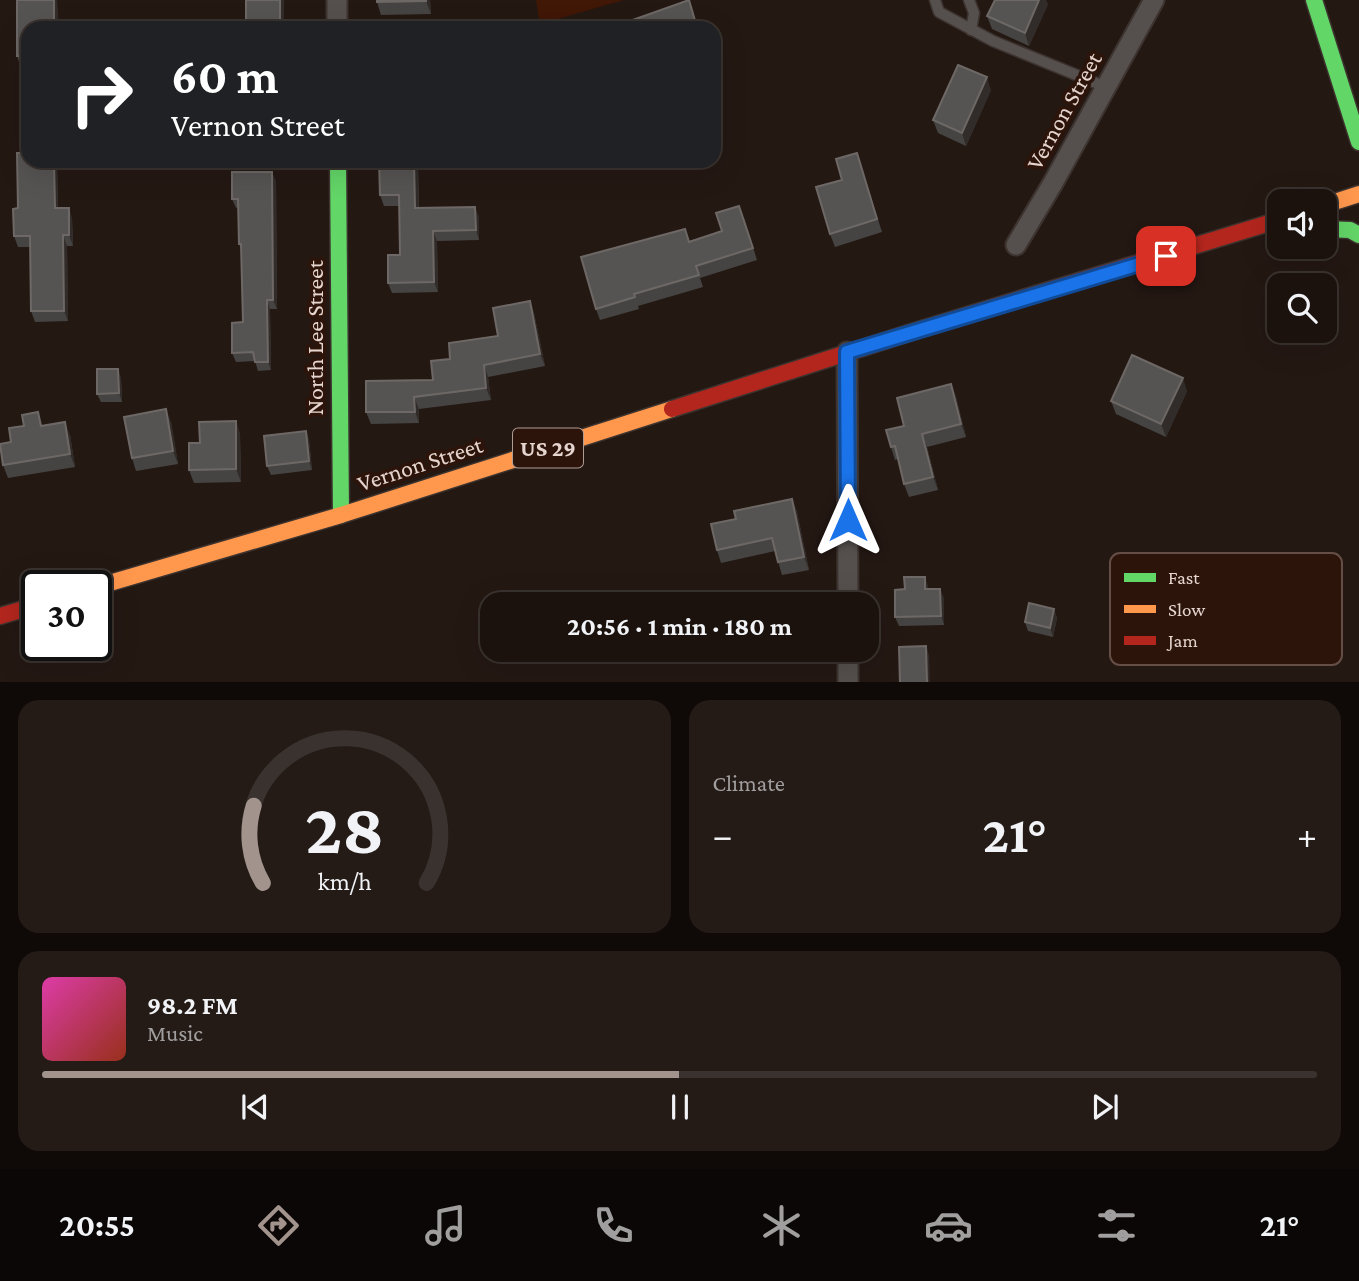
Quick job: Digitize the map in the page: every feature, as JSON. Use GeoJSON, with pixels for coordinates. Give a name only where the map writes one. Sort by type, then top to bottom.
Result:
{"type":"FeatureCollection","features":[{"type":"Feature","properties":{"kind":"main road"},"geometry":{"type":"LineString","coordinates":[[1314,0],[1359,142]]}},
{"type":"Feature","properties":{"kind":"main road","name":"North Lee Street"},"geometry":{"type":"LineString","coordinates":[[338,168],[341,515]]}},
{"type":"Feature","properties":{"kind":"main road"},"geometry":{"type":"LineString","coordinates":[[1337,201],[1359,194]]}},
{"type":"Feature","properties":{"kind":"main road","name":"US 29"},"geometry":{"type":"LineString","coordinates":[[1190,248],[1267,224]]}},
{"type":"Feature","properties":{"kind":"main road"},"geometry":{"type":"LineString","coordinates":[[1337,229],[1350,230],[1359,235]]}},
{"type":"Feature","properties":{"kind":"main road"},"geometry":{"type":"LineString","coordinates":[[1190,248],[1267,240]]}},
{"type":"Feature","properties":{"kind":"main road","name":"Vernon Street"},"geometry":{"type":"LineString","coordinates":[[112,582],[341,515],[847,352],[1190,248]]}},
{"type":"Feature","properties":{"kind":"main road"},"geometry":{"type":"LineString","coordinates":[[0,616],[21,610]]}},
{"type":"Feature","properties":{"kind":"street"},"geometry":{"type":"LineString","coordinates":[[337,0],[337,21]]}},
{"type":"Feature","properties":{"kind":"street","name":"Vernon Street"},"geometry":{"type":"LineString","coordinates":[[1016,245],[1154,0]]}},
{"type":"Feature","properties":{"kind":"street"},"geometry":{"type":"LineString","coordinates":[[847,352],[848,592]]}},
{"type":"Feature","properties":{"kind":"street"},"geometry":{"type":"LineString","coordinates":[[848,662],[848,682]]}},
{"type":"Feature","properties":{"kind":"lane"},"geometry":{"type":"LineString","coordinates":[[935,0],[939,12],[971,30],[1106,87]]}},
{"type":"Feature","properties":{"kind":"lane"},"geometry":{"type":"LineString","coordinates":[[969,0],[974,13],[971,30]]}},
{"type":"Feature","properties":{"kind":"shaded area"},"geometry":{"type":"Polygon","coordinates":[[[536,0],[624,0],[550,21],[540,21],[536,0]]]}},
{"type":"Feature","properties":{"kind":"building"},"geometry":{"type":"Polygon","coordinates":[[[17,0],[54,0],[54,21],[21,21],[21,56],[17,56],[17,0]]]}},
{"type":"Feature","properties":{"kind":"building"},"geometry":{"type":"Polygon","coordinates":[[[246,0],[280,0],[280,20],[246,21],[246,0]]]}},
{"type":"Feature","properties":{"kind":"building"},"geometry":{"type":"Polygon","coordinates":[[[426,0],[426,1],[377,2],[426,0]]]}},
{"type":"Feature","properties":{"kind":"building"},"geometry":{"type":"Polygon","coordinates":[[[689,0],[695,21],[630,21],[689,0]]]}},
{"type":"Feature","properties":{"kind":"building"},"geometry":{"type":"Polygon","coordinates":[[[995,0],[1039,0],[1025,33],[987,16],[995,0]]]}},
{"type":"Feature","properties":{"kind":"building"},"geometry":{"type":"Polygon","coordinates":[[[958,65],[987,77],[962,133],[933,120],[958,65]]]}},
{"type":"Feature","properties":{"kind":"building"},"geometry":{"type":"Polygon","coordinates":[[[17,153],[21,153],[21,168],[54,168],[55,208],[69,208],[69,235],[63,235],[64,311],[31,311],[30,236],[14,236],[13,209],[18,208],[17,153]]]}},
{"type":"Feature","properties":{"kind":"building"},"geometry":{"type":"Polygon","coordinates":[[[857,153],[877,219],[830,234],[816,187],[842,180],[836,159],[857,153]]]}},
{"type":"Feature","properties":{"kind":"building"},"geometry":{"type":"Polygon","coordinates":[[[379,168],[414,168],[415,208],[475,207],[476,230],[433,231],[434,282],[388,283],[388,255],[400,255],[399,195],[380,195],[379,168]]]}},
{"type":"Feature","properties":{"kind":"building"},"geometry":{"type":"Polygon","coordinates":[[[232,172],[272,172],[273,300],[267,300],[268,362],[255,362],[253,352],[232,353],[232,323],[243,322],[238,199],[232,199],[232,172]]]}},
{"type":"Feature","properties":{"kind":"building"},"geometry":{"type":"Polygon","coordinates":[[[739,206],[753,248],[696,266],[699,275],[634,294],[635,297],[596,309],[581,257],[685,229],[689,242],[722,231],[716,213],[739,206]]]}},
{"type":"Feature","properties":{"kind":"building"},"geometry":{"type":"Polygon","coordinates":[[[530,301],[540,354],[484,365],[486,388],[414,397],[415,412],[366,412],[366,381],[433,380],[431,361],[450,359],[449,343],[498,336],[493,308],[530,301]]]}},
{"type":"Feature","properties":{"kind":"building"},"geometry":{"type":"Polygon","coordinates":[[[1132,355],[1183,378],[1161,424],[1111,401],[1132,355]]]}},
{"type":"Feature","properties":{"kind":"building"},"geometry":{"type":"Polygon","coordinates":[[[97,369],[118,369],[119,393],[97,394],[97,369]]]}},
{"type":"Feature","properties":{"kind":"building"},"geometry":{"type":"Polygon","coordinates":[[[951,384],[961,424],[922,434],[933,477],[904,484],[895,446],[891,447],[886,430],[904,426],[897,398],[951,384]]]}},
{"type":"Feature","properties":{"kind":"building"},"geometry":{"type":"Polygon","coordinates":[[[166,409],[173,451],[132,458],[124,417],[166,409]]]}},
{"type":"Feature","properties":{"kind":"building"},"geometry":{"type":"Polygon","coordinates":[[[38,412],[41,426],[65,422],[70,454],[3,465],[0,444],[11,442],[9,428],[24,426],[22,415],[38,412]]]}},
{"type":"Feature","properties":{"kind":"building"},"geometry":{"type":"Polygon","coordinates":[[[236,421],[236,469],[189,470],[189,443],[200,443],[199,422],[236,421]]]}},
{"type":"Feature","properties":{"kind":"building"},"geometry":{"type":"Polygon","coordinates":[[[306,431],[309,461],[267,466],[264,436],[306,431]]]}},
{"type":"Feature","properties":{"kind":"building"},"geometry":{"type":"Polygon","coordinates":[[[792,499],[804,557],[778,562],[772,538],[717,550],[711,524],[736,519],[734,511],[792,499]]]}},
{"type":"Feature","properties":{"kind":"building"},"geometry":{"type":"Polygon","coordinates":[[[904,577],[925,577],[925,589],[940,589],[941,616],[895,617],[895,590],[905,589],[904,577]]]}},
{"type":"Feature","properties":{"kind":"building"},"geometry":{"type":"Polygon","coordinates":[[[1029,603],[1054,609],[1050,628],[1025,622],[1029,603]]]}},
{"type":"Feature","properties":{"kind":"building"},"geometry":{"type":"Polygon","coordinates":[[[926,646],[927,682],[900,682],[899,647],[926,646]]]}},
{"type":"Feature","properties":{"kind":"traffic: fast"},"geometry":{"type":"LineString","coordinates":[[1314,0],[1359,142]]}},
{"type":"Feature","properties":{"kind":"traffic: fast"},"geometry":{"type":"LineString","coordinates":[[338,168],[341,515]]}},
{"type":"Feature","properties":{"kind":"traffic: fast"},"geometry":{"type":"LineString","coordinates":[[1337,229],[1350,230],[1359,235]]}},
{"type":"Feature","properties":{"kind":"traffic: slow"},"geometry":{"type":"LineString","coordinates":[[1337,201],[1359,194]]}},
{"type":"Feature","properties":{"kind":"traffic: slow"},"geometry":{"type":"LineString","coordinates":[[112,582],[341,515],[672,409]]}},
{"type":"Feature","properties":{"kind":"traffic: jam"},"geometry":{"type":"LineString","coordinates":[[672,409],[912,332],[1267,224]]}},
{"type":"Feature","properties":{"kind":"traffic: jam"},"geometry":{"type":"LineString","coordinates":[[0,616],[21,610]]}},
{"type":"Feature","properties":{"kind":"route"},"geometry":{"type":"LineString","coordinates":[[848,520],[847,352],[1166,256]]}}]}
